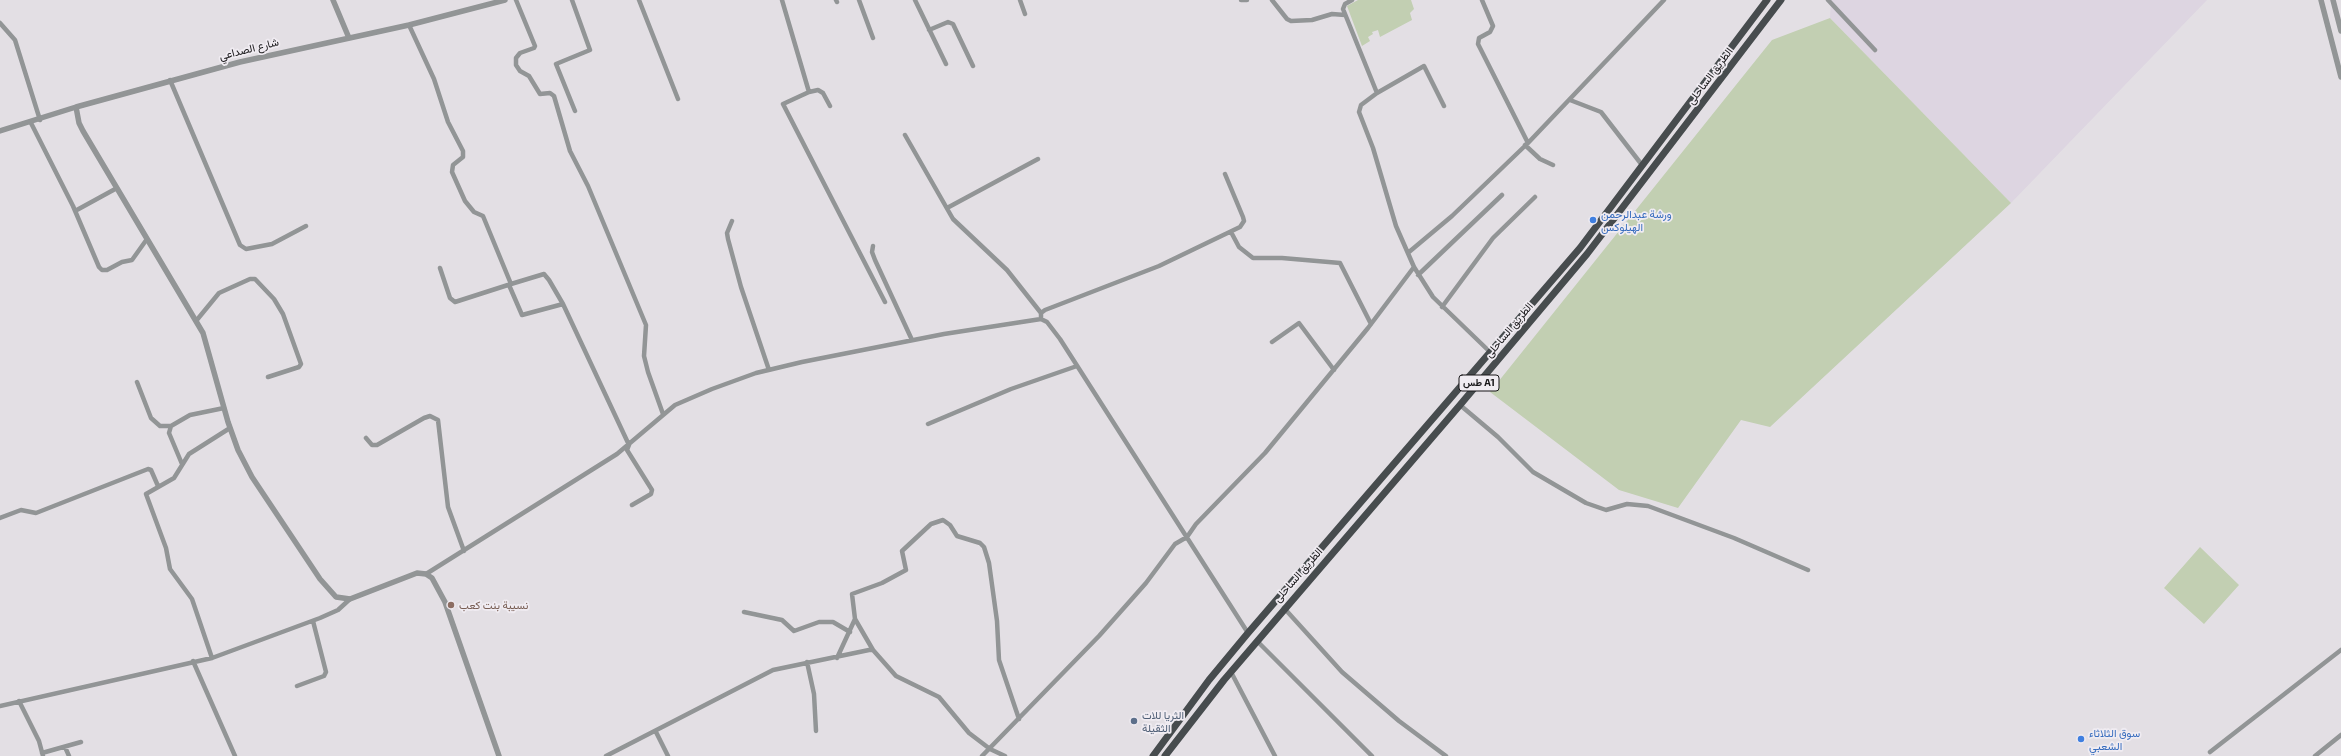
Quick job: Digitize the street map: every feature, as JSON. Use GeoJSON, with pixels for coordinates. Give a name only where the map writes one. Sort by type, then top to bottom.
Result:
{"type":"FeatureCollection","features":[{"type":"Feature","properties":{"kind":"highway","name":"الطريق الساحلى"},"geometry":{"type":"LineString","coordinates":[[1153,756],[1195,698],[1248,633],[1580,248],[1767,0]]}},
{"type":"Feature","properties":{"kind":"highway","name":"الطريق الساحلى"},"geometry":{"type":"LineString","coordinates":[[1166,756],[1231,672],[1284,608],[1460,405],[1587,254],[1781,0]]}},
{"type":"Feature","properties":{"kind":"highway"},"geometry":{"type":"LineString","coordinates":[[1761,8],[1770,16]]}},
{"type":"Feature","properties":{"kind":"highway"},"geometry":{"type":"LineString","coordinates":[[1329,539],[1338,546]]}},
{"type":"Feature","properties":{"kind":"street"},"geometry":{"type":"LineString","coordinates":[[333,0],[349,38]]}},
{"type":"Feature","properties":{"kind":"street","name":"شارع الصداعي"},"geometry":{"type":"LineString","coordinates":[[0,131],[170,80],[286,50],[409,25],[505,0]]}},
{"type":"Feature","properties":{"kind":"street"},"geometry":{"type":"LineString","coordinates":[[516,0],[535,46],[534,48],[520,53],[516,58],[516,65],[520,71],[529,76],[540,94],[550,93],[554,96],[570,151],[584,176],[646,325],[644,356],[663,414]]}},
{"type":"Feature","properties":{"kind":"street"},"geometry":{"type":"LineString","coordinates":[[572,0],[590,50],[556,64],[575,111]]}},
{"type":"Feature","properties":{"kind":"street"},"geometry":{"type":"LineString","coordinates":[[639,0],[678,99]]}},
{"type":"Feature","properties":{"kind":"street"},"geometry":{"type":"LineString","coordinates":[[782,0],[809,92]]}},
{"type":"Feature","properties":{"kind":"street"},"geometry":{"type":"LineString","coordinates":[[859,0],[873,38]]}},
{"type":"Feature","properties":{"kind":"street"},"geometry":{"type":"LineString","coordinates":[[915,0],[946,64]]}},
{"type":"Feature","properties":{"kind":"street"},"geometry":{"type":"LineString","coordinates":[[1020,0],[1025,14]]}},
{"type":"Feature","properties":{"kind":"street"},"geometry":{"type":"LineString","coordinates":[[1241,0],[1247,0]]}},
{"type":"Feature","properties":{"kind":"street"},"geometry":{"type":"LineString","coordinates":[[1272,0],[1287,19],[1292,21],[1312,20],[1332,14],[1344,15]]}},
{"type":"Feature","properties":{"kind":"street"},"geometry":{"type":"LineString","coordinates":[[1352,0],[1343,7],[1344,15],[1378,93]]}},
{"type":"Feature","properties":{"kind":"street"},"geometry":{"type":"LineString","coordinates":[[1482,0],[1493,26],[1490,32],[1478,38],[1478,44],[1526,144],[1540,159],[1553,165]]}},
{"type":"Feature","properties":{"kind":"street"},"geometry":{"type":"LineString","coordinates":[[1828,0],[1876,50]]}},
{"type":"Feature","properties":{"kind":"street"},"geometry":{"type":"LineString","coordinates":[[2321,0],[2341,77]]}},
{"type":"Feature","properties":{"kind":"street"},"geometry":{"type":"LineString","coordinates":[[2333,0],[2341,31]]}},
{"type":"Feature","properties":{"kind":"street"},"geometry":{"type":"LineString","coordinates":[[1409,252],[1452,216],[1526,144],[1570,100],[1661,1]]}},
{"type":"Feature","properties":{"kind":"street"},"geometry":{"type":"LineString","coordinates":[[929,30],[948,22],[954,24],[973,66]]}},
{"type":"Feature","properties":{"kind":"street"},"geometry":{"type":"LineString","coordinates":[[0,23],[15,40],[40,120]]}},
{"type":"Feature","properties":{"kind":"street"},"geometry":{"type":"LineString","coordinates":[[409,25],[434,79],[448,122],[463,151],[463,157],[453,165],[452,172],[471,209],[483,216],[522,315],[563,304]]}},
{"type":"Feature","properties":{"kind":"street"},"geometry":{"type":"LineString","coordinates":[[1444,106],[1424,66],[1378,93],[1361,105],[1360,112],[1378,162],[1396,226],[1409,252],[1418,275],[1442,307],[1490,352]]}},
{"type":"Feature","properties":{"kind":"street"},"geometry":{"type":"LineString","coordinates":[[170,80],[240,245],[246,249],[272,244],[306,226]]}},
{"type":"Feature","properties":{"kind":"street"},"geometry":{"type":"LineString","coordinates":[[830,106],[821,91],[809,92],[783,104],[885,302]]}},
{"type":"Feature","properties":{"kind":"street"},"geometry":{"type":"LineString","coordinates":[[1570,100],[1601,112],[1642,165]]}},
{"type":"Feature","properties":{"kind":"street"},"geometry":{"type":"LineString","coordinates":[[76,107],[79,123],[196,321],[206,343],[230,428],[240,456],[252,477],[320,580],[336,596],[350,599]]}},
{"type":"Feature","properties":{"kind":"street"},"geometry":{"type":"LineString","coordinates":[[31,122],[75,212],[95,263],[102,270],[132,260],[147,239]]}},
{"type":"Feature","properties":{"kind":"street"},"geometry":{"type":"LineString","coordinates":[[905,135],[959,226],[1007,270],[1041,313],[1041,319]]}},
{"type":"Feature","properties":{"kind":"street"},"geometry":{"type":"LineString","coordinates":[[947,208],[1038,159]]}},
{"type":"Feature","properties":{"kind":"street"},"geometry":{"type":"LineString","coordinates":[[1041,313],[1159,266],[1240,227],[1244,221],[1225,174]]}},
{"type":"Feature","properties":{"kind":"street"},"geometry":{"type":"LineString","coordinates":[[75,212],[117,188]]}},
{"type":"Feature","properties":{"kind":"street"},"geometry":{"type":"LineString","coordinates":[[1418,275],[1502,195]]}},
{"type":"Feature","properties":{"kind":"street"},"geometry":{"type":"LineString","coordinates":[[1442,307],[1488,245],[1535,197]]}},
{"type":"Feature","properties":{"kind":"street"},"geometry":{"type":"LineString","coordinates":[[732,221],[727,232],[728,239],[743,293],[769,370]]}},
{"type":"Feature","properties":{"kind":"street"},"geometry":{"type":"LineString","coordinates":[[1231,232],[1239,247],[1253,258],[1282,258],[1340,263],[1372,324]]}},
{"type":"Feature","properties":{"kind":"street"},"geometry":{"type":"LineString","coordinates":[[873,246],[872,252],[875,260],[912,340]]}},
{"type":"Feature","properties":{"kind":"street"},"geometry":{"type":"LineString","coordinates":[[982,756],[1099,636],[1146,582],[1175,544],[1187,537],[1196,524],[1265,452],[1372,324],[1414,267]]}},
{"type":"Feature","properties":{"kind":"street"},"geometry":{"type":"LineString","coordinates":[[440,268],[450,298],[455,302],[544,274],[563,304],[629,445],[628,450],[652,490],[650,494],[632,505]]}},
{"type":"Feature","properties":{"kind":"street"},"geometry":{"type":"LineString","coordinates":[[196,321],[219,293],[250,279],[255,279],[274,298],[283,314],[301,364],[299,367],[268,377]]}},
{"type":"Feature","properties":{"kind":"street"},"geometry":{"type":"LineString","coordinates":[[0,706],[192,661],[198,662],[212,658],[313,621],[338,610],[350,599],[411,574],[426,574],[629,445],[675,405],[712,389],[769,370],[912,340],[1041,319],[1053,328],[1248,633]]}},
{"type":"Feature","properties":{"kind":"street"},"geometry":{"type":"LineString","coordinates":[[1272,342],[1299,323],[1334,370]]}},
{"type":"Feature","properties":{"kind":"street"},"geometry":{"type":"LineString","coordinates":[[928,424],[1011,389],[1077,366]]}},
{"type":"Feature","properties":{"kind":"street"},"geometry":{"type":"LineString","coordinates":[[137,382],[151,418],[160,426],[171,426],[190,415],[224,408]]}},
{"type":"Feature","properties":{"kind":"street"},"geometry":{"type":"LineString","coordinates":[[1460,405],[1498,437],[1533,472],[1586,503],[1606,510],[1627,504],[1648,506],[1720,532],[1808,570]]}},
{"type":"Feature","properties":{"kind":"street"},"geometry":{"type":"LineString","coordinates":[[366,438],[372,445],[377,445],[424,418],[430,416],[438,420],[448,507],[464,551]]}},
{"type":"Feature","properties":{"kind":"street"},"geometry":{"type":"LineString","coordinates":[[171,426],[169,433],[182,464]]}},
{"type":"Feature","properties":{"kind":"street"},"geometry":{"type":"LineString","coordinates":[[212,658],[192,599],[170,569],[166,548],[146,496],[147,492],[174,478],[189,454],[230,428]]}},
{"type":"Feature","properties":{"kind":"street"},"geometry":{"type":"LineString","coordinates":[[0,518],[21,510],[36,513],[148,469],[151,470],[158,486]]}},
{"type":"Feature","properties":{"kind":"street"},"geometry":{"type":"LineString","coordinates":[[1006,756],[990,749],[969,732],[939,697],[896,676],[873,650],[855,619],[851,598],[854,592],[882,583],[906,570],[901,554],[904,548],[934,522],[943,520],[947,522],[957,536],[980,543],[986,553],[997,621],[999,660],[1019,719]]}},
{"type":"Feature","properties":{"kind":"street"},"geometry":{"type":"LineString","coordinates":[[426,574],[432,578],[440,592],[499,756]]}},
{"type":"Feature","properties":{"kind":"street"},"geometry":{"type":"LineString","coordinates":[[1284,608],[1336,666],[1399,721],[1443,755]]}},
{"type":"Feature","properties":{"kind":"street"},"geometry":{"type":"LineString","coordinates":[[744,612],[782,620],[794,632],[819,622],[833,622],[850,632]]}},
{"type":"Feature","properties":{"kind":"street"},"geometry":{"type":"LineString","coordinates":[[836,658],[855,619]]}},
{"type":"Feature","properties":{"kind":"street"},"geometry":{"type":"LineString","coordinates":[[296,686],[324,676],[326,672],[313,621]]}},
{"type":"Feature","properties":{"kind":"street"},"geometry":{"type":"LineString","coordinates":[[1257,641],[1372,756]]}},
{"type":"Feature","properties":{"kind":"street"},"geometry":{"type":"LineString","coordinates":[[606,756],[656,732],[773,670],[806,662],[836,658],[852,652],[873,650]]}},
{"type":"Feature","properties":{"kind":"street"},"geometry":{"type":"LineString","coordinates":[[2210,752],[2341,650]]}},
{"type":"Feature","properties":{"kind":"street"},"geometry":{"type":"LineString","coordinates":[[192,661],[235,756]]}},
{"type":"Feature","properties":{"kind":"street"},"geometry":{"type":"LineString","coordinates":[[806,662],[814,694],[816,731]]}},
{"type":"Feature","properties":{"kind":"street"},"geometry":{"type":"LineString","coordinates":[[1231,672],[1275,756]]}},
{"type":"Feature","properties":{"kind":"street"},"geometry":{"type":"LineString","coordinates":[[19,701],[43,754],[81,742]]}},
{"type":"Feature","properties":{"kind":"street"},"geometry":{"type":"LineString","coordinates":[[656,732],[668,756]]}},
{"type":"Feature","properties":{"kind":"street"},"geometry":{"type":"LineString","coordinates":[[2315,756],[2341,735]]}},
{"type":"Feature","properties":{"kind":"street"},"geometry":{"type":"LineString","coordinates":[[65,747],[69,756]]}},
{"type":"Feature","properties":{"kind":"shaded area"},"geometry":{"type":"Polygon","coordinates":[[[1831,0],[2207,0],[2011,203],[1830,18],[1831,0]]]}},
{"type":"Feature","properties":{"kind":"green space"},"geometry":{"type":"Polygon","coordinates":[[[1358,0],[1411,0],[1414,9],[1410,13],[1412,20],[1380,37],[1378,30],[1372,32],[1373,34],[1368,37],[1370,41],[1362,46],[1347,6],[1358,0]]]}},
{"type":"Feature","properties":{"kind":"green space"},"geometry":{"type":"Polygon","coordinates":[[[1830,18],[2011,203],[1770,427],[1741,420],[1678,508],[1619,490],[1490,392],[1772,40],[1830,18]]]}},
{"type":"Feature","properties":{"kind":"green space"},"geometry":{"type":"Polygon","coordinates":[[[2200,547],[2239,585],[2204,624],[2164,588],[2200,547]]]}},
{"type":"Feature","properties":{"kind":"place","name":"ورشة عبدالرحمن الهيلوكس"},"geometry":{"type":"Point","coordinates":[1593,220]}},
{"type":"Feature","properties":{"kind":"place","name":"نسيبة بنت كعب"},"geometry":{"type":"Point","coordinates":[451,605]}},
{"type":"Feature","properties":{"kind":"place","name":"الثريا للات الثقيلة"},"geometry":{"type":"Point","coordinates":[1134,721]}},
{"type":"Feature","properties":{"kind":"place","name":"سوق الثلاثاء الشعبي"},"geometry":{"type":"Point","coordinates":[2081,739]}}]}
